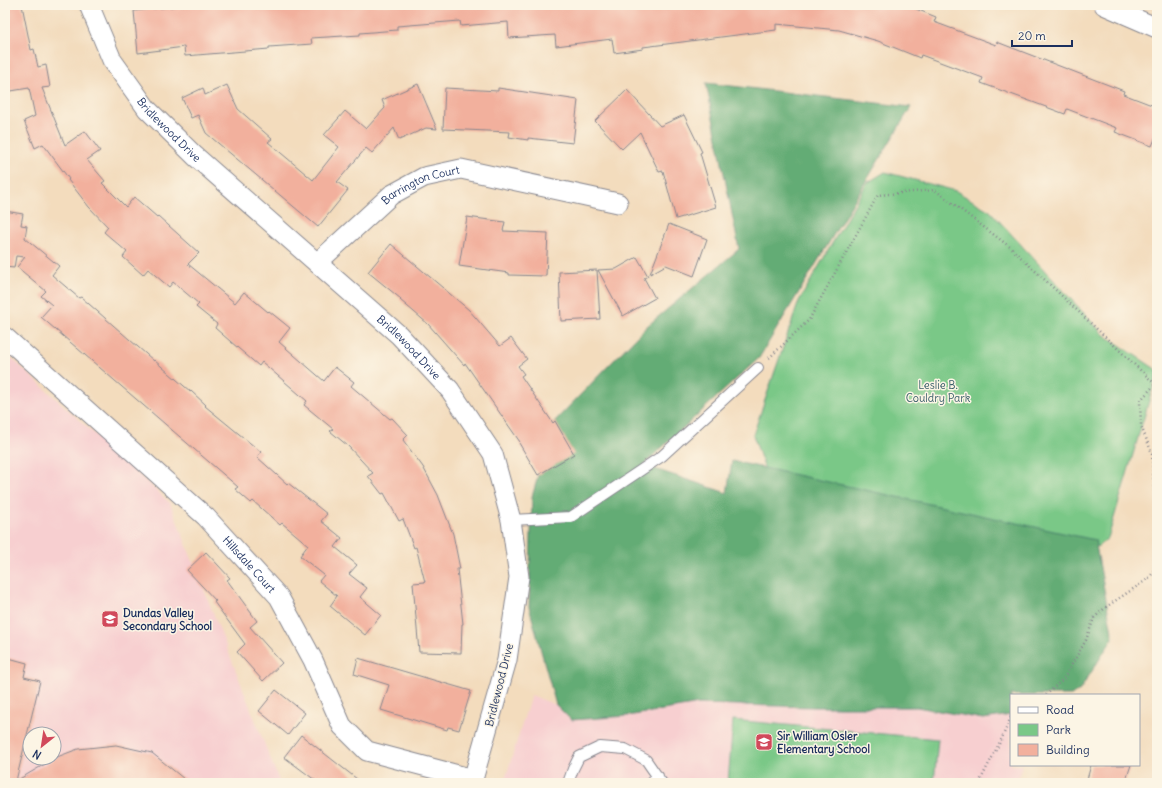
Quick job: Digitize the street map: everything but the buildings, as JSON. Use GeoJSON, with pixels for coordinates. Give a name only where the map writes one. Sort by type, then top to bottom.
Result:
{"type":"FeatureCollection","features":[{"type":"Feature","properties":{"kind":"street","name":"Bridlewood Drive"},"geometry":{"type":"LineString","coordinates":[[89,5],[112,60],[147,109],[195,156],[400,334],[450,390],[493,454],[511,520],[519,577],[508,652],[473,781]]}},
{"type":"Feature","properties":{"kind":"street"},"geometry":{"type":"LineString","coordinates":[[1107,6],[1157,28]]}},
{"type":"Feature","properties":{"kind":"street","name":"Barrington Court"},"geometry":{"type":"LineString","coordinates":[[317,263],[391,195],[424,177],[461,169],[618,203]]}},
{"type":"Feature","properties":{"kind":"street","name":"Hillsdale Court"},"geometry":{"type":"LineString","coordinates":[[5,337],[206,517],[279,597],[313,660],[342,726],[367,751],[473,781]]}},
{"type":"Feature","properties":{"kind":"lane"},"geometry":{"type":"LineString","coordinates":[[511,520],[571,517],[662,456],[758,368]]}},
{"type":"Feature","properties":{"kind":"lane"},"geometry":{"type":"LineString","coordinates":[[568,783],[579,757],[600,747],[625,749],[646,760],[660,780],[650,783]]}},
{"type":"Feature","properties":{"kind":"path"},"geometry":{"type":"LineString","coordinates":[[758,368],[808,320],[878,195],[935,190],[1010,248],[1156,383],[1140,401],[1141,426],[1152,453],[1157,537]]}},
{"type":"Feature","properties":{"kind":"path"},"geometry":{"type":"LineString","coordinates":[[1152,453],[1157,456]]}},
{"type":"Feature","properties":{"kind":"path"},"geometry":{"type":"LineString","coordinates":[[1047,694],[1064,678],[1086,640],[1094,618],[1106,607],[1148,579],[1157,568]]}},
{"type":"Feature","properties":{"kind":"path"},"geometry":{"type":"LineString","coordinates":[[979,783],[1010,719]]}},
{"type":"Feature","properties":{"kind":"shaded area","name":"Dundas Valley Secondary School"},"geometry":{"type":"Polygon","coordinates":[[[5,352],[170,503],[280,783],[5,783],[5,352]]]}},
{"type":"Feature","properties":{"kind":"shaded area","name":"Sir William Osler Elementary School"},"geometry":{"type":"Polygon","coordinates":[[[531,695],[556,705],[571,720],[627,716],[699,704],[814,707],[917,707],[983,719],[1010,715],[1010,766],[1022,766],[1017,783],[504,783],[531,695]]]}},
{"type":"Feature","properties":{"kind":"green space"},"geometry":{"type":"Polygon","coordinates":[[[706,83],[911,107],[759,358],[643,465],[727,493],[732,461],[1095,540],[1113,638],[1080,690],[1073,694],[1010,694],[1010,715],[983,719],[917,707],[814,707],[699,704],[627,716],[571,720],[556,705],[529,607],[532,497],[553,423],[646,327],[739,249],[706,83]]]}},
{"type":"Feature","properties":{"kind":"green space","name":"Leslie B. Couldry Park"},"geometry":{"type":"Polygon","coordinates":[[[885,172],[956,191],[990,211],[1103,334],[1157,370],[1108,538],[1072,568],[780,513],[753,435],[799,301],[867,183],[885,172]]]}},
{"type":"Feature","properties":{"kind":"green space"},"geometry":{"type":"Polygon","coordinates":[[[733,720],[938,739],[934,783],[728,783],[733,720]]]}},
{"type":"Feature","properties":{"kind":"place","name":"Dundas Valley Secondary School"},"geometry":{"type":"Point","coordinates":[110,619]}},
{"type":"Feature","properties":{"kind":"place","name":"Sir William Osler Elementary School"},"geometry":{"type":"Point","coordinates":[764,742]}}]}
